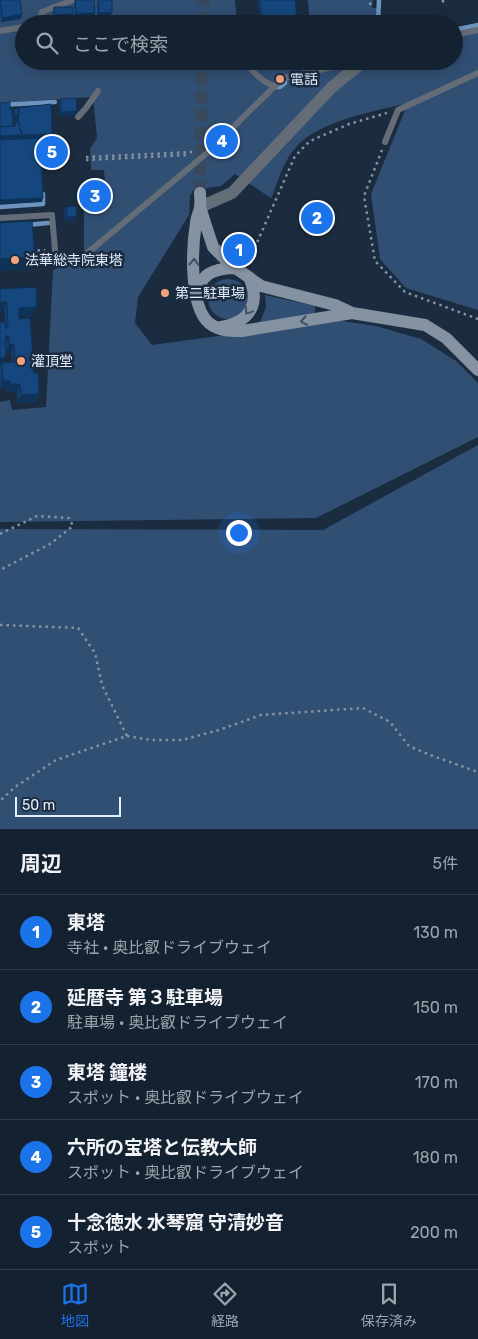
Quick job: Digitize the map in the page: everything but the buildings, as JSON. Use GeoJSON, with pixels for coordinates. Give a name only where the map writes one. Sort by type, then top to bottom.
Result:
{"type":"FeatureCollection","features":[{"type":"Feature","properties":{"kind":"street"},"geometry":{"type":"LineString","coordinates":[[200,207],[232,193],[332,87],[353,70]]}},
{"type":"Feature","properties":{"kind":"street"},"geometry":{"type":"LineString","coordinates":[[200,193],[200,207],[196,222],[193,277],[197,302],[201,313],[209,322],[226,331],[242,331],[352,313]]}},
{"type":"Feature","properties":{"kind":"street"},"geometry":{"type":"LineString","coordinates":[[200,207],[213,247],[234,268],[261,286],[335,305],[352,313],[425,325],[446,338],[478,370]]}},
{"type":"Feature","properties":{"kind":"street"},"geometry":{"type":"LineString","coordinates":[[197,302],[199,286],[207,274],[220,269],[234,268]]}},
{"type":"Feature","properties":{"kind":"street"},"geometry":{"type":"LineString","coordinates":[[217,327],[237,323],[251,311],[255,289],[249,277]]}},
{"type":"Feature","properties":{"kind":"lane"},"geometry":{"type":"LineString","coordinates":[[41,15],[42,12],[73,0]]}},
{"type":"Feature","properties":{"kind":"lane"},"geometry":{"type":"LineString","coordinates":[[0,31],[15,29]]}},
{"type":"Feature","properties":{"kind":"lane"},"geometry":{"type":"LineString","coordinates":[[463,33],[478,30]]}},
{"type":"Feature","properties":{"kind":"lane"},"geometry":{"type":"LineString","coordinates":[[250,70],[262,81],[274,86]]}},
{"type":"Feature","properties":{"kind":"lane"},"geometry":{"type":"LineString","coordinates":[[0,218],[52,215],[56,261],[79,260],[207,154],[282,78],[316,70]]}},
{"type":"Feature","properties":{"kind":"lane"},"geometry":{"type":"LineString","coordinates":[[385,142],[398,110],[478,73]]}},
{"type":"Feature","properties":{"kind":"lane"},"geometry":{"type":"LineString","coordinates":[[78,117],[98,91]]}},
{"type":"Feature","properties":{"kind":"lane"},"geometry":{"type":"LineString","coordinates":[[199,153],[207,154]]}},
{"type":"Feature","properties":{"kind":"path"},"geometry":{"type":"LineString","coordinates":[[252,254],[295,156],[310,141],[349,124],[398,110]]}},
{"type":"Feature","properties":{"kind":"path"},"geometry":{"type":"LineString","coordinates":[[385,142],[364,196],[375,261],[405,292],[478,319]]}},
{"type":"Feature","properties":{"kind":"path"},"geometry":{"type":"LineString","coordinates":[[50,162],[51,157],[55,157],[59,150]]}},
{"type":"Feature","properties":{"kind":"path"},"geometry":{"type":"LineString","coordinates":[[86,158],[199,153]]}},
{"type":"Feature","properties":{"kind":"path"},"geometry":{"type":"LineString","coordinates":[[30,251],[44,250]]}},
{"type":"Feature","properties":{"kind":"path"},"geometry":{"type":"LineString","coordinates":[[0,534],[37,516],[69,518],[74,526],[50,544],[0,570]]}},
{"type":"Feature","properties":{"kind":"path"},"geometry":{"type":"LineString","coordinates":[[0,625],[78,628],[95,653],[102,685],[127,736]]}},
{"type":"Feature","properties":{"kind":"path"},"geometry":{"type":"LineString","coordinates":[[0,800],[15,787],[56,760],[127,736],[151,740],[182,740],[219,730],[261,715],[363,708],[390,722],[410,746],[478,772]]}},
{"type":"Feature","properties":{"kind":"shaded area"},"geometry":{"type":"Polygon","coordinates":[[[0,0],[235,0],[236,15],[15,15],[15,70],[463,70],[463,30],[478,27],[478,310],[406,288],[380,259],[371,194],[408,103],[360,114],[327,126],[312,134],[300,143],[290,155],[271,198],[235,174],[221,186],[193,190],[190,196],[189,215],[138,297],[135,323],[152,345],[335,320],[376,326],[421,339],[456,361],[478,383],[478,437],[316,518],[0,522],[0,402],[10,400],[12,410],[46,407],[53,270],[84,254],[84,207],[107,205],[104,170],[91,170],[90,149],[97,138],[93,97],[0,103],[0,0]]]}},
{"type":"Feature","properties":{"kind":"shaded area"},"geometry":{"type":"Polygon","coordinates":[[[308,0],[373,0],[372,8],[378,8],[378,15],[309,15],[308,0]]]}},
{"type":"Feature","properties":{"kind":"shaded area"},"geometry":{"type":"Polygon","coordinates":[[[60,145],[59,161],[42,161],[41,146],[60,145]]]}},
{"type":"Feature","properties":{"kind":"shaded area"},"geometry":{"type":"Polygon","coordinates":[[[232,279],[239,282],[245,288],[248,299],[247,307],[239,316],[232,319],[224,319],[217,316],[209,307],[208,295],[211,288],[220,280],[232,279]]]}},
{"type":"Feature","properties":{"kind":"shaded area"},"geometry":{"type":"Polygon","coordinates":[[[265,295],[315,306],[315,316],[260,322],[266,307],[265,295]]]}},
{"type":"Feature","properties":{"kind":"shaded area"},"geometry":{"type":"Polygon","coordinates":[[[478,445],[478,829],[0,829],[0,529],[323,530],[478,445]]]}},
{"type":"Feature","properties":{"kind":"waterway"},"geometry":{"type":"LineString","coordinates":[[378,15],[379,0]]}},
{"type":"Feature","properties":{"kind":"waterway"},"geometry":{"type":"LineString","coordinates":[[463,28],[478,25]]}},
{"type":"Feature","properties":{"kind":"waterway"},"geometry":{"type":"LineString","coordinates":[[275,87],[280,87],[285,83],[285,77]]}},
{"type":"Feature","properties":{"kind":"waterway"},"geometry":{"type":"LineString","coordinates":[[0,105],[55,102]]}},
{"type":"Feature","properties":{"kind":"waterway"},"geometry":{"type":"LineString","coordinates":[[0,207],[43,204],[43,194]]}},
{"type":"Feature","properties":{"kind":"waterway"},"geometry":{"type":"LineString","coordinates":[[27,225],[48,223]]}},
{"type":"Feature","properties":{"kind":"tunnel"},"geometry":{"type":"LineString","coordinates":[[203,15],[204,0]]}},
{"type":"Feature","properties":{"kind":"tunnel"},"geometry":{"type":"LineString","coordinates":[[200,193],[202,70]]}},
{"type":"Feature","properties":{"kind":"place","name":"電話"},"geometry":{"type":"Point","coordinates":[280,79]}},
{"type":"Feature","properties":{"kind":"place","name":"六所の宝塔と伝教大師"},"geometry":{"type":"Point","coordinates":[222,141]}},
{"type":"Feature","properties":{"kind":"place","name":"十念徳水 水琴窟 守清妙音"},"geometry":{"type":"Point","coordinates":[52,152]}},
{"type":"Feature","properties":{"kind":"place","name":"東塔 鐘楼"},"geometry":{"type":"Point","coordinates":[95,196]}},
{"type":"Feature","properties":{"kind":"place","name":"延暦寺 第３駐車場"},"geometry":{"type":"Point","coordinates":[317,218]}},
{"type":"Feature","properties":{"kind":"place","name":"東塔"},"geometry":{"type":"Point","coordinates":[239,250]}},
{"type":"Feature","properties":{"kind":"place","name":"法華総寺院東塔"},"geometry":{"type":"Point","coordinates":[15,260]}},
{"type":"Feature","properties":{"kind":"place","name":"第二駐車場"},"geometry":{"type":"Point","coordinates":[165,293]}},
{"type":"Feature","properties":{"kind":"place","name":"灌頂堂"},"geometry":{"type":"Point","coordinates":[21,361]}}]}
